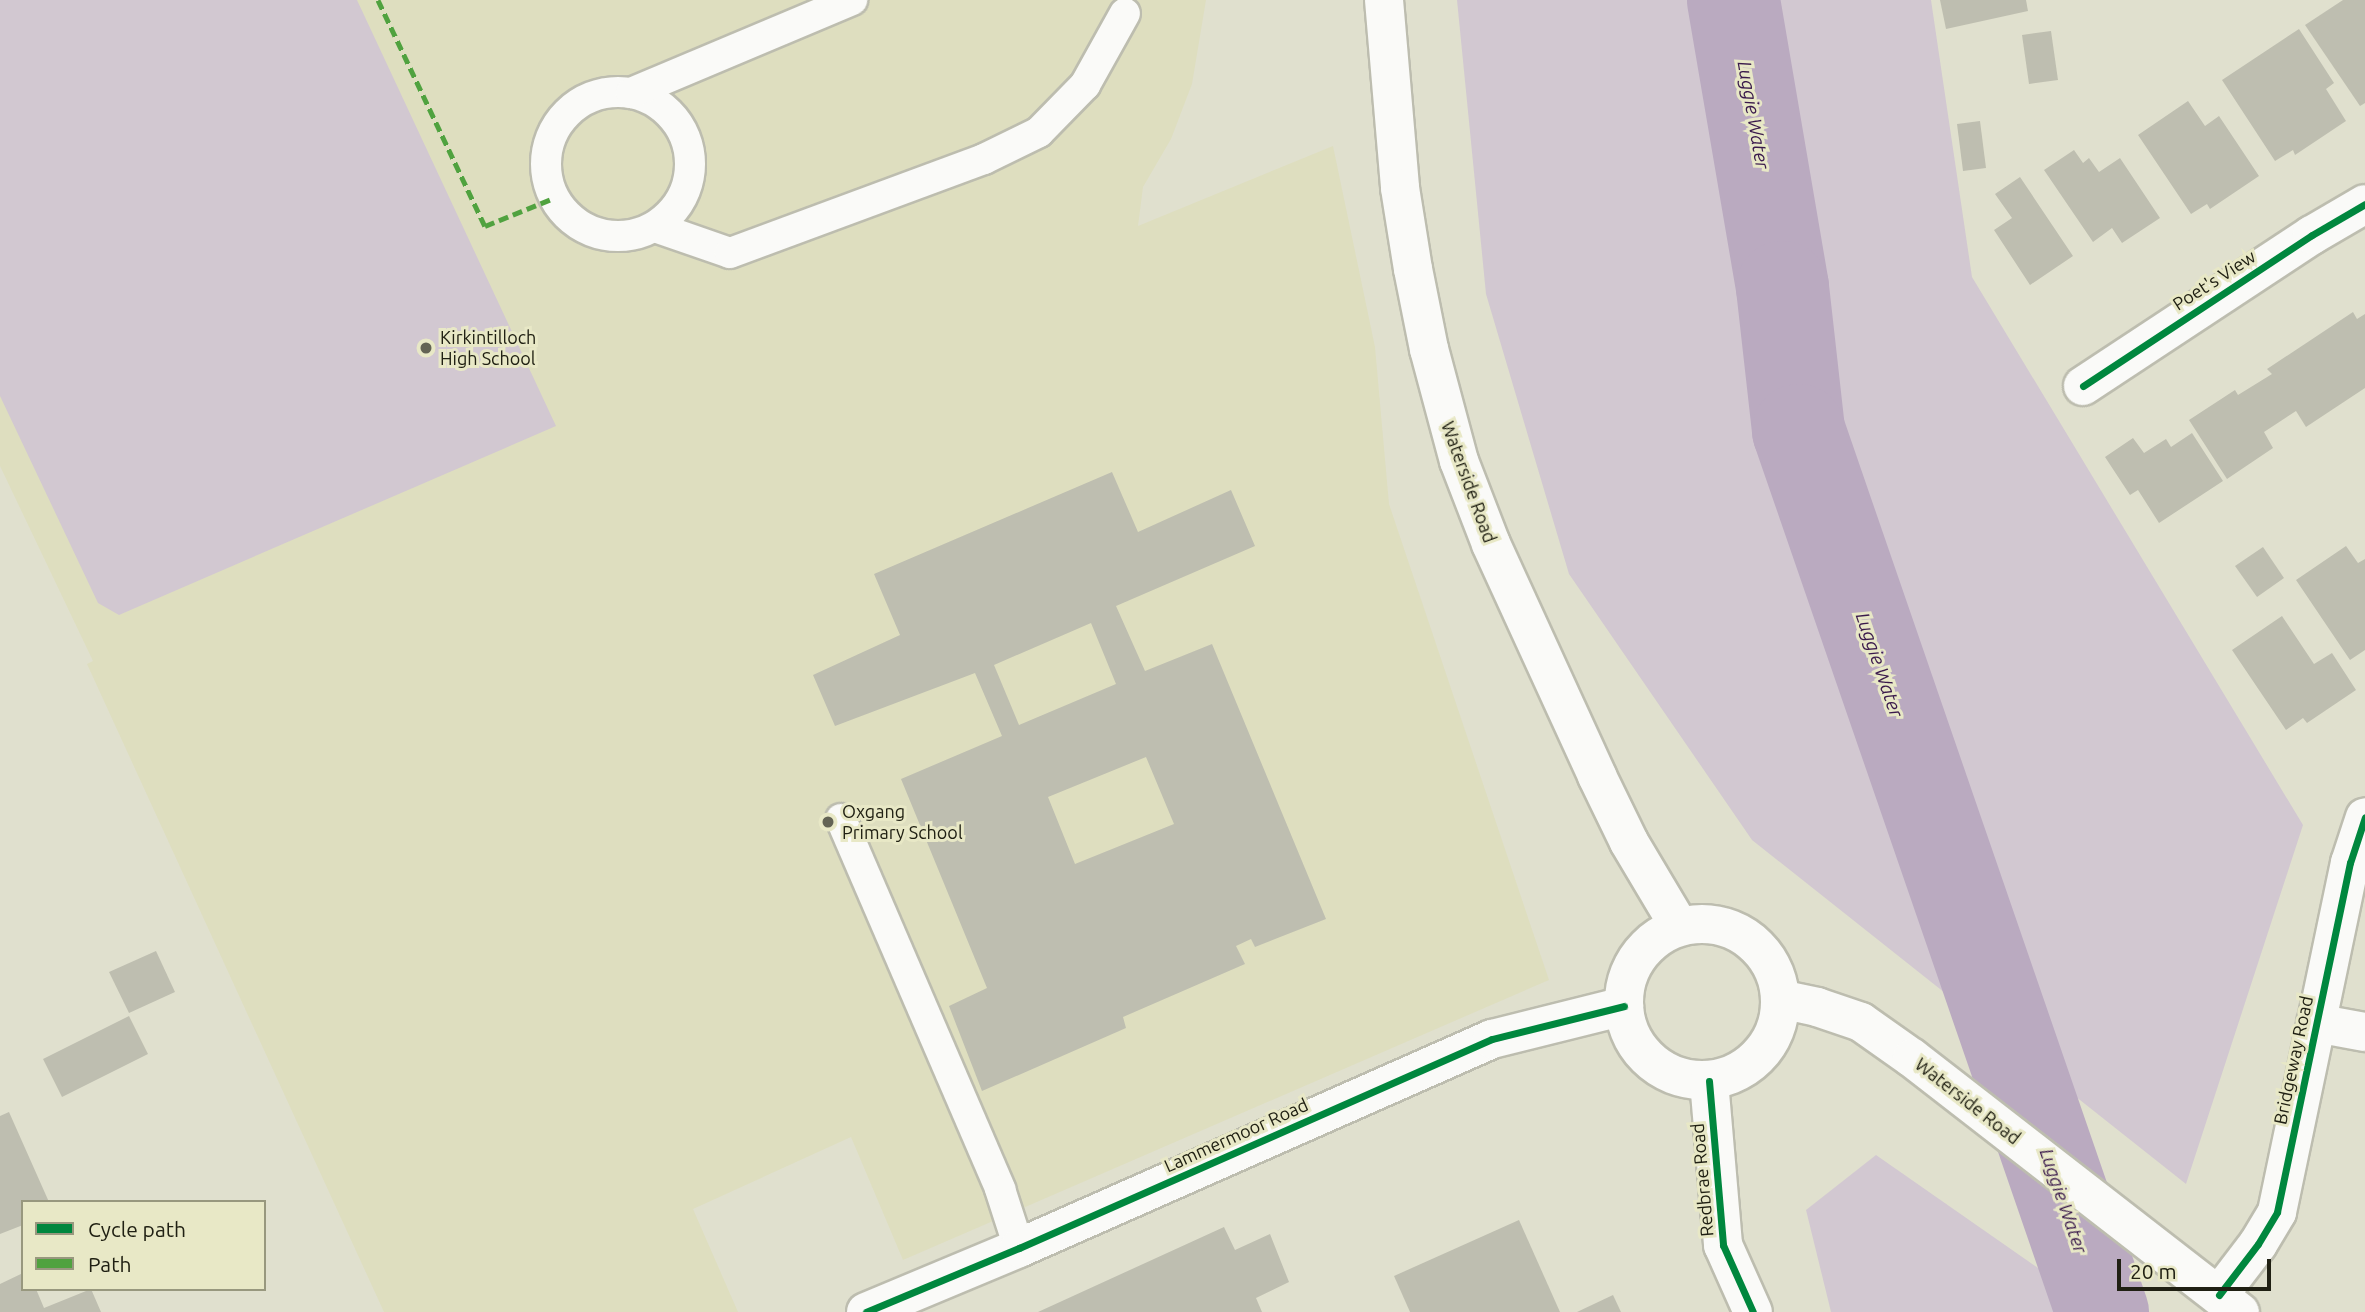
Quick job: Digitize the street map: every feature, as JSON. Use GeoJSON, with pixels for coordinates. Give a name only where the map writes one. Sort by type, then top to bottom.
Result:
{"type":"FeatureCollection","features":[{"type":"Feature","properties":{"kind":"main road","name":"Waterside Road"},"geometry":{"type":"LineString","coordinates":[[1384,0],[1400,188],[1413,269],[1434,372],[1459,461],[1491,544],[1597,776],[1642,864],[1679,926]]}},
{"type":"Feature","properties":{"kind":"main road","name":"Poet's View"},"geometry":{"type":"LineString","coordinates":[[2083,386],[2312,235],[2365,204]]}},
{"type":"Feature","properties":{"kind":"main road","name":"Bridgeway Road"},"geometry":{"type":"LineString","coordinates":[[2229,1304],[2277,1212],[2350,863],[2365,817]]}},
{"type":"Feature","properties":{"kind":"main road"},"geometry":{"type":"LineString","coordinates":[[1719,924],[1744,935],[1764,952],[1776,975],[1781,1014],[1768,1046],[1736,1073],[1710,1081],[1676,1076],[1652,1062],[1637,1046],[1626,1021],[1624,1006],[1627,979],[1636,958],[1655,938],[1679,926],[1719,924]]}},
{"type":"Feature","properties":{"kind":"main road","name":"Waterside Road"},"geometry":{"type":"LineString","coordinates":[[1780,999],[1817,1007],[1861,1022],[1912,1058],[2229,1304]]}},
{"type":"Feature","properties":{"kind":"main road","name":"Lammermoor Road"},"geometry":{"type":"LineString","coordinates":[[866,1312],[1019,1248],[1492,1039],[1624,1006]]}},
{"type":"Feature","properties":{"kind":"main road"},"geometry":{"type":"LineString","coordinates":[[2316,1023],[2365,1032]]}},
{"type":"Feature","properties":{"kind":"main road","name":"Redbrae Road"},"geometry":{"type":"LineString","coordinates":[[1710,1081],[1723,1245],[1753,1312]]}},
{"type":"Feature","properties":{"kind":"lane"},"geometry":{"type":"LineString","coordinates":[[631,93],[852,0]]}},
{"type":"Feature","properties":{"kind":"lane"},"geometry":{"type":"LineString","coordinates":[[655,227],[730,253],[984,159],[1039,132],[1085,85],[1125,13]]}},
{"type":"Feature","properties":{"kind":"lane"},"geometry":{"type":"LineString","coordinates":[[608,92],[631,93],[654,102],[674,118],[686,140],[691,164],[686,189],[674,211],[655,227],[631,236],[608,236],[586,229],[561,207],[546,176],[546,153],[553,130],[567,112],[586,99],[608,92]]}},
{"type":"Feature","properties":{"kind":"lane"},"geometry":{"type":"LineString","coordinates":[[841,819],[1000,1189],[1019,1248]]}},
{"type":"Feature","properties":{"kind":"shaded area","name":"Oxgang Primary School"},"geometry":{"type":"Polygon","coordinates":[[[0,0],[1206,0],[1192,84],[1171,139],[1143,187],[1138,226],[1333,146],[1375,347],[1389,504],[1549,980],[903,1260],[851,1137],[693,1209],[738,1312],[384,1312],[87,664],[93,661],[0,466],[0,0]]]}},
{"type":"Feature","properties":{"kind":"shaded area"},"geometry":{"type":"Polygon","coordinates":[[[0,0],[357,0],[556,426],[119,615],[98,603],[0,396],[0,0]]]}},
{"type":"Feature","properties":{"kind":"shaded area"},"geometry":{"type":"Polygon","coordinates":[[[1457,0],[1931,0],[1972,277],[2303,825],[2186,1184],[1752,840],[1569,574],[1486,294],[1457,0]]]}},
{"type":"Feature","properties":{"kind":"shaded area"},"geometry":{"type":"Polygon","coordinates":[[[1876,1155],[2101,1312],[1831,1312],[1806,1210],[1876,1155]]]}},
{"type":"Feature","properties":{"kind":"building"},"geometry":{"type":"Polygon","coordinates":[[[1940,0],[2026,0],[2028,11],[1946,29],[1940,0]]]}},
{"type":"Feature","properties":{"kind":"building"},"geometry":{"type":"Polygon","coordinates":[[[2343,0],[2365,0],[2365,103],[2360,106],[2305,25],[2343,0]]]}},
{"type":"Feature","properties":{"kind":"building"},"geometry":{"type":"Polygon","coordinates":[[[2299,29],[2334,83],[2326,89],[2346,121],[2295,155],[2293,150],[2275,161],[2222,80],[2299,29]]]}},
{"type":"Feature","properties":{"kind":"building"},"geometry":{"type":"Polygon","coordinates":[[[2051,31],[2058,80],[2029,84],[2022,35],[2051,31]]]}},
{"type":"Feature","properties":{"kind":"building"},"geometry":{"type":"Polygon","coordinates":[[[2188,101],[2205,126],[2219,116],[2259,176],[2210,209],[2207,204],[2191,214],[2138,135],[2188,101]]]}},
{"type":"Feature","properties":{"kind":"building"},"geometry":{"type":"Polygon","coordinates":[[[1980,121],[1986,168],[1963,171],[1957,124],[1980,121]]]}},
{"type":"Feature","properties":{"kind":"building"},"geometry":{"type":"Polygon","coordinates":[[[2074,150],[2083,163],[2089,158],[2099,172],[2120,158],[2160,218],[2122,243],[2112,228],[2093,242],[2044,170],[2074,150]]]}},
{"type":"Feature","properties":{"kind":"building"},"geometry":{"type":"Polygon","coordinates":[[[2020,177],[2073,256],[2030,285],[1994,230],[2012,218],[1995,194],[2020,177]]]}},
{"type":"Feature","properties":{"kind":"building"},"geometry":{"type":"Polygon","coordinates":[[[2353,312],[2357,319],[2365,314],[2365,388],[2306,427],[2296,411],[2264,432],[2273,448],[2227,479],[2189,420],[2235,390],[2238,395],[2272,374],[2267,369],[2353,312]]]}},
{"type":"Feature","properties":{"kind":"building"},"geometry":{"type":"Polygon","coordinates":[[[2192,433],[2223,481],[2159,523],[2138,490],[2130,495],[2105,457],[2133,438],[2144,453],[2166,439],[2171,447],[2192,433]]]}},
{"type":"Feature","properties":{"kind":"building"},"geometry":{"type":"Polygon","coordinates":[[[1112,472],[1138,532],[1231,490],[1255,546],[1116,606],[1145,671],[1212,644],[1326,919],[1255,947],[1251,939],[1236,946],[1245,964],[1123,1017],[1126,1028],[982,1091],[949,1006],[987,988],[901,779],[1002,736],[975,673],[835,726],[813,675],[900,635],[874,574],[1112,472]],[[1091,623],[994,665],[1019,725],[1116,684],[1091,623]],[[1146,757],[1048,797],[1075,864],[1174,824],[1146,757]]]}},
{"type":"Feature","properties":{"kind":"building"},"geometry":{"type":"Polygon","coordinates":[[[2346,546],[2358,563],[2365,559],[2365,650],[2350,660],[2296,580],[2346,546]]]}},
{"type":"Feature","properties":{"kind":"building"},"geometry":{"type":"Polygon","coordinates":[[[2263,547],[2284,578],[2257,597],[2235,566],[2263,547]]]}},
{"type":"Feature","properties":{"kind":"building"},"geometry":{"type":"Polygon","coordinates":[[[2282,616],[2314,664],[2332,653],[2356,690],[2307,723],[2303,718],[2286,730],[2232,650],[2282,616]]]}},
{"type":"Feature","properties":{"kind":"building"},"geometry":{"type":"Polygon","coordinates":[[[156,951],[175,992],[129,1013],[109,972],[156,951]]]}},
{"type":"Feature","properties":{"kind":"building"},"geometry":{"type":"Polygon","coordinates":[[[129,1016],[148,1054],[62,1097],[43,1059],[129,1016]]]}},
{"type":"Feature","properties":{"kind":"building"},"geometry":{"type":"Polygon","coordinates":[[[9,1112],[48,1200],[21,1200],[21,1226],[0,1234],[0,1116],[9,1112]]]}},
{"type":"Feature","properties":{"kind":"building"},"geometry":{"type":"Polygon","coordinates":[[[1519,1220],[1560,1312],[1410,1312],[1394,1276],[1519,1220]]]}},
{"type":"Feature","properties":{"kind":"building"},"geometry":{"type":"Polygon","coordinates":[[[1224,1227],[1235,1250],[1270,1234],[1289,1282],[1256,1298],[1262,1312],[1038,1312],[1224,1227]]]}},
{"type":"Feature","properties":{"kind":"building"},"geometry":{"type":"Polygon","coordinates":[[[21,1274],[21,1291],[37,1291],[44,1308],[92,1291],[101,1312],[0,1312],[0,1284],[21,1274]]]}},
{"type":"Feature","properties":{"kind":"building"},"geometry":{"type":"Polygon","coordinates":[[[1613,1295],[1621,1312],[1577,1312],[1613,1295]]]}},
{"type":"Feature","properties":{"kind":"waterway","name":"Luggie Water"},"geometry":{"type":"LineString","coordinates":[[1733,0],[1782,287],[1798,430],[2102,1312]]}},
{"type":"Feature","properties":{"kind":"marked path"},"geometry":{"type":"LineString","coordinates":[[378,0],[485,226],[554,198]]}},
{"type":"Feature","properties":{"kind":"cycle path"},"geometry":{"type":"LineString","coordinates":[[2083,386],[2312,235],[2365,204]]}},
{"type":"Feature","properties":{"kind":"cycle path"},"geometry":{"type":"LineString","coordinates":[[2219,1295],[2258,1244],[2277,1212],[2350,863],[2365,817]]}},
{"type":"Feature","properties":{"kind":"cycle path"},"geometry":{"type":"LineString","coordinates":[[866,1312],[1019,1248],[1492,1039],[1624,1006]]}},
{"type":"Feature","properties":{"kind":"cycle path"},"geometry":{"type":"LineString","coordinates":[[1709,1081],[1723,1245],[1753,1312]]}},
{"type":"Feature","properties":{"kind":"place","name":"Kirkintilloch High School"},"geometry":{"type":"Point","coordinates":[426,348]}},
{"type":"Feature","properties":{"kind":"place","name":"Oxgang Primary School"},"geometry":{"type":"Point","coordinates":[828,822]}}]}
